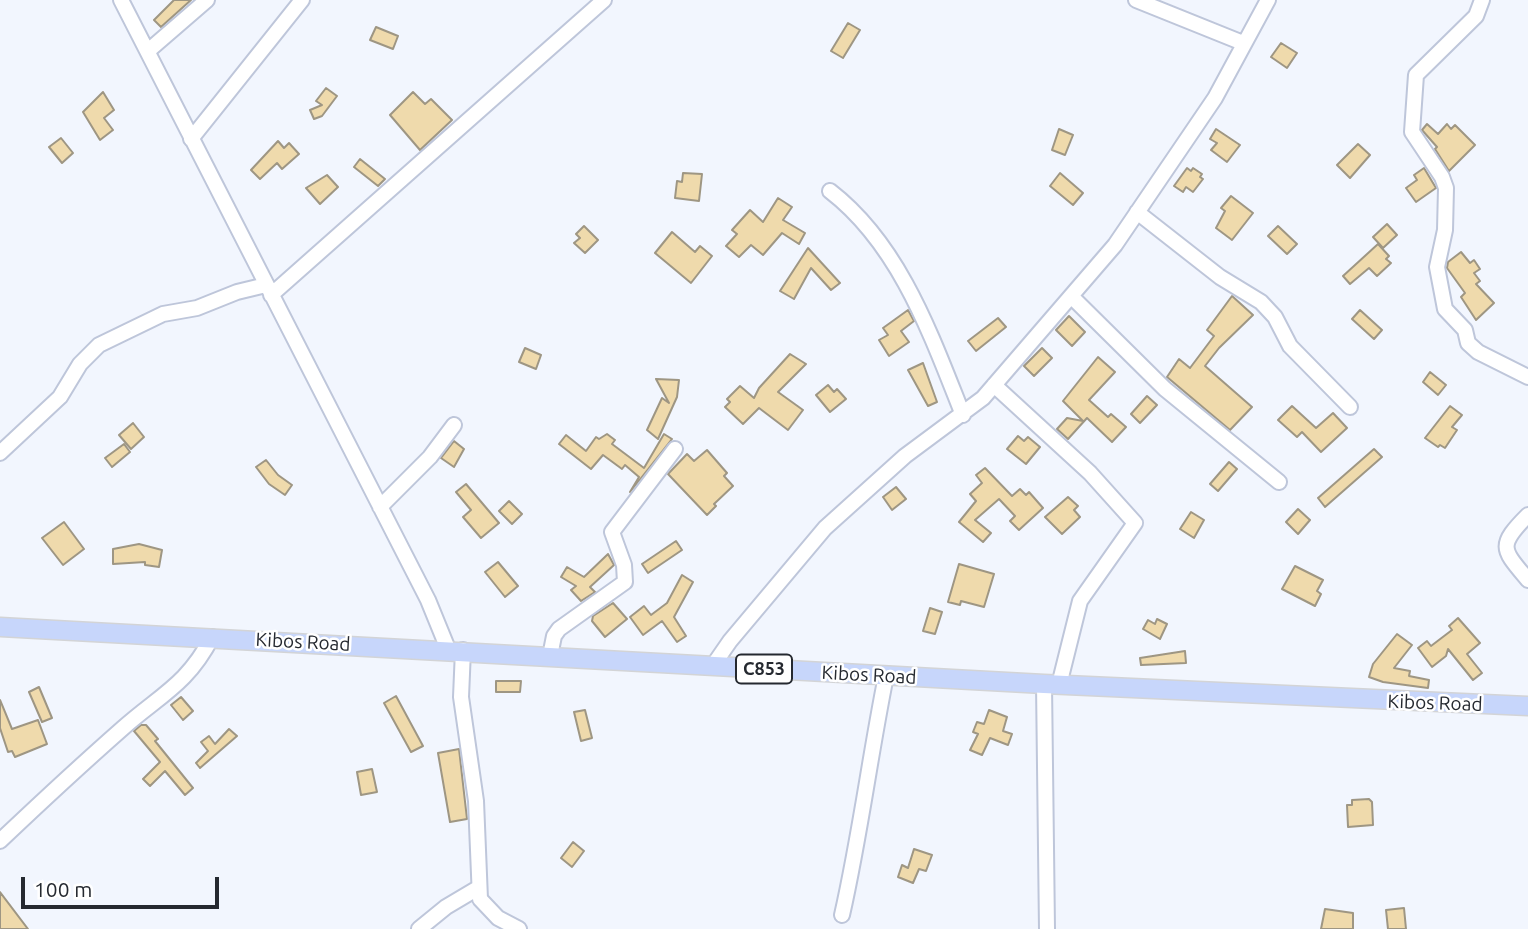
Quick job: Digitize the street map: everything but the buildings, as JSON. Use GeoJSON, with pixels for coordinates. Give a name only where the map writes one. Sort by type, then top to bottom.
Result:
{"type":"FeatureCollection","features":[{"type":"Feature","properties":{"kind":"main road","name":"Kibos Road"},"geometry":{"type":"LineString","coordinates":[[0,627],[456,650],[1052,685],[1528,706]]}},
{"type":"Feature","properties":{"kind":"street"},"geometry":{"type":"LineString","coordinates":[[121,0],[268,290],[456,650],[476,800],[480,899],[486,909],[519,929]]}},
{"type":"Feature","properties":{"kind":"street"},"geometry":{"type":"LineString","coordinates":[[148,51],[206,0]]}},
{"type":"Feature","properties":{"kind":"street"},"geometry":{"type":"LineString","coordinates":[[191,139],[302,0]]}},
{"type":"Feature","properties":{"kind":"street"},"geometry":{"type":"LineString","coordinates":[[0,453],[60,397],[80,363],[99,345],[163,314],[197,308],[237,292],[268,290],[604,0]]}},
{"type":"Feature","properties":{"kind":"street"},"geometry":{"type":"LineString","coordinates":[[1136,0],[1243,43]]}},
{"type":"Feature","properties":{"kind":"street"},"geometry":{"type":"LineString","coordinates":[[712,667],[730,641],[825,528],[905,456],[962,415],[994,385],[1115,246],[1215,98],[1268,0]]}},
{"type":"Feature","properties":{"kind":"street"},"geometry":{"type":"LineString","coordinates":[[1482,0],[1476,16],[1416,75],[1412,132],[1439,171],[1446,188],[1445,230],[1437,267],[1444,309],[1465,330],[1468,343],[1478,352],[1528,377]]}},
{"type":"Feature","properties":{"kind":"street"},"geometry":{"type":"LineString","coordinates":[[830,191],[851,207],[880,243],[918,306],[962,415]]}},
{"type":"Feature","properties":{"kind":"street"},"geometry":{"type":"LineString","coordinates":[[1136,212],[1220,277],[1261,302],[1275,317],[1290,346],[1350,407]]}},
{"type":"Feature","properties":{"kind":"street"},"geometry":{"type":"LineString","coordinates":[[1071,296],[1165,389],[1279,482]]}},
{"type":"Feature","properties":{"kind":"street"},"geometry":{"type":"LineString","coordinates":[[994,385],[1090,473],[1135,523],[1080,601],[1052,685],[1047,929]]}},
{"type":"Feature","properties":{"kind":"street"},"geometry":{"type":"LineString","coordinates":[[380,507],[430,457],[454,425]]}},
{"type":"Feature","properties":{"kind":"street"},"geometry":{"type":"LineString","coordinates":[[550,656],[554,636],[559,629],[625,582],[624,565],[612,532],[676,449]]}},
{"type":"Feature","properties":{"kind":"street"},"geometry":{"type":"LineString","coordinates":[[1528,515],[1506,540],[1505,548],[1507,557],[1528,580]]}},
{"type":"Feature","properties":{"kind":"street"},"geometry":{"type":"LineString","coordinates":[[0,841],[128,723],[172,692],[201,659],[212,637]]}},
{"type":"Feature","properties":{"kind":"street"},"geometry":{"type":"LineString","coordinates":[[842,915],[857,849],[886,676]]}},
{"type":"Feature","properties":{"kind":"street"},"geometry":{"type":"LineString","coordinates":[[419,929],[446,907],[478,888]]}}]}
